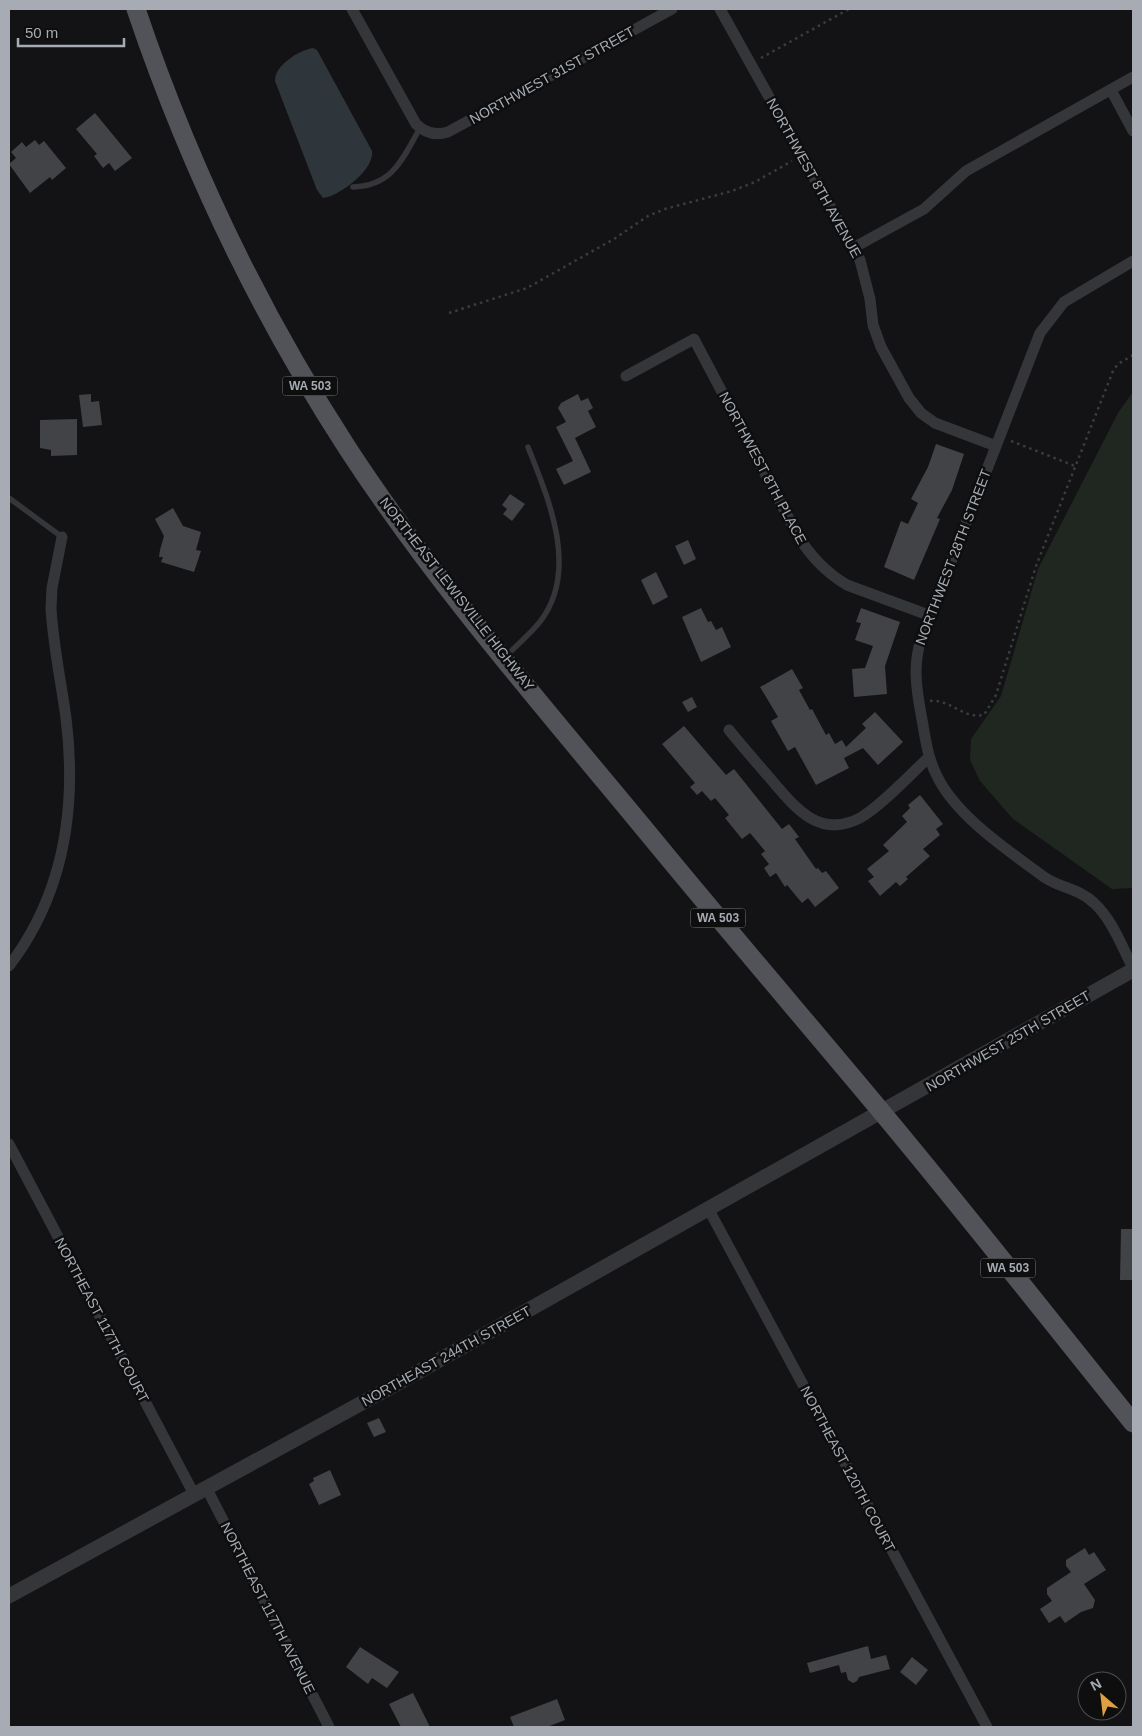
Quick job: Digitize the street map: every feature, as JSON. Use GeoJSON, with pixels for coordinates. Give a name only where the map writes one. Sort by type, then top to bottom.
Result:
{"type":"FeatureCollection","features":[{"type":"Feature","properties":{"kind":"main road","name":"NORTHEAST LEWISVILLE HIGHWAY"},"geometry":{"type":"LineString","coordinates":[[136,9],[188,147],[235,250],[298,367],[348,449],[398,522],[505,658],[701,897],[882,1113]]}},
{"type":"Feature","properties":{"kind":"main road","name":"WA 503"},"geometry":{"type":"LineString","coordinates":[[882,1113],[1133,1423]]}},
{"type":"Feature","properties":{"kind":"street"},"geometry":{"type":"LineString","coordinates":[[352,9],[425,130]]}},
{"type":"Feature","properties":{"kind":"street","name":"NORTHWEST 31ST STREET"},"geometry":{"type":"LineString","coordinates":[[425,130],[448,132],[672,9]]}},
{"type":"Feature","properties":{"kind":"street","name":"NORTHWEST 8TH AVENUE"},"geometry":{"type":"LineString","coordinates":[[720,9],[853,248],[866,280],[873,325],[878,340],[909,398],[921,413],[935,423],[998,441]]}},
{"type":"Feature","properties":{"kind":"street"},"geometry":{"type":"LineString","coordinates":[[853,248],[924,209],[966,171],[1133,77]]}},
{"type":"Feature","properties":{"kind":"street"},"geometry":{"type":"LineString","coordinates":[[1111,90],[1133,131]]}},
{"type":"Feature","properties":{"kind":"street","name":"NORTHWEST 28TH STREET"},"geometry":{"type":"LineString","coordinates":[[1133,261],[1075,294],[1047,321],[1035,345],[930,616],[919,645],[915,664],[919,702],[929,757],[943,788],[966,816],[1044,877],[1082,894],[1094,903],[1108,920],[1133,969]]}},
{"type":"Feature","properties":{"kind":"street","name":"NORTHWEST 8TH PLACE"},"geometry":{"type":"LineString","coordinates":[[626,376],[694,339],[797,534],[813,558],[835,578],[847,585],[930,616]]}},
{"type":"Feature","properties":{"kind":"street"},"geometry":{"type":"LineString","coordinates":[[9,966],[31,933],[50,892],[68,826],[70,763],[51,608],[52,588],[62,537]]}},
{"type":"Feature","properties":{"kind":"street"},"geometry":{"type":"LineString","coordinates":[[729,730],[796,809],[813,820],[833,824],[861,817],[929,757]]}},
{"type":"Feature","properties":{"kind":"street","name":"NORTHWEST 25TH STREET"},"geometry":{"type":"LineString","coordinates":[[882,1113],[1133,969]]}},
{"type":"Feature","properties":{"kind":"street","name":"NORTHEAST 244TH STREET"},"geometry":{"type":"LineString","coordinates":[[9,1596],[201,1492],[882,1113]]}},
{"type":"Feature","properties":{"kind":"street","name":"NORTHEAST 117TH COURT"},"geometry":{"type":"LineString","coordinates":[[9,1144],[201,1492]]}},
{"type":"Feature","properties":{"kind":"street","name":"NORTHEAST 120TH COURT"},"geometry":{"type":"LineString","coordinates":[[709,1210],[987,1727]]}},
{"type":"Feature","properties":{"kind":"street","name":"NORTHEAST 117TH AVENUE"},"geometry":{"type":"LineString","coordinates":[[201,1492],[329,1727]]}},
{"type":"Feature","properties":{"kind":"lane"},"geometry":{"type":"LineString","coordinates":[[353,187],[364,187],[386,178],[398,168],[425,130]]}},
{"type":"Feature","properties":{"kind":"lane"},"geometry":{"type":"LineString","coordinates":[[505,658],[539,623],[550,604],[559,573],[557,539],[549,500],[528,448]]}},
{"type":"Feature","properties":{"kind":"lane"},"geometry":{"type":"LineString","coordinates":[[9,498],[62,537]]}},
{"type":"Feature","properties":{"kind":"path"},"geometry":{"type":"LineString","coordinates":[[751,64],[849,9]]}},
{"type":"Feature","properties":{"kind":"path"},"geometry":{"type":"LineString","coordinates":[[449,313],[527,288],[614,239],[648,216],[664,209],[732,191],[755,182],[802,156]]}},
{"type":"Feature","properties":{"kind":"path"},"geometry":{"type":"LineString","coordinates":[[919,702],[939,700],[973,717],[984,715],[996,695],[1036,566],[1113,371],[1118,364],[1133,355]]}},
{"type":"Feature","properties":{"kind":"path"},"geometry":{"type":"LineString","coordinates":[[998,441],[1075,466]]}},
{"type":"Feature","properties":{"kind":"shaded area"},"geometry":{"type":"Polygon","coordinates":[[[313,48],[317,50],[372,151],[368,166],[355,180],[347,187],[323,198],[317,190],[275,81],[276,75],[283,64],[295,55],[313,48]]]}},
{"type":"Feature","properties":{"kind":"shaded area"},"geometry":{"type":"Polygon","coordinates":[[[1133,392],[1133,888],[1112,889],[1013,819],[980,781],[970,760],[971,739],[1001,696],[1038,569],[1118,413],[1133,392]]]}},
{"type":"Feature","properties":{"kind":"building"},"geometry":{"type":"Polygon","coordinates":[[[95,113],[132,158],[115,171],[109,163],[103,168],[94,156],[97,154],[76,129],[95,113]]]}},
{"type":"Feature","properties":{"kind":"building"},"geometry":{"type":"Polygon","coordinates":[[[35,140],[39,145],[44,141],[66,168],[52,180],[50,177],[30,193],[9,164],[16,158],[11,152],[22,142],[26,147],[35,140]]]}},
{"type":"Feature","properties":{"kind":"building"},"geometry":{"type":"Polygon","coordinates":[[[91,394],[91,402],[99,401],[102,425],[83,427],[79,395],[91,394]]]}},
{"type":"Feature","properties":{"kind":"building"},"geometry":{"type":"Polygon","coordinates":[[[578,394],[581,401],[588,398],[593,408],[588,411],[596,427],[575,438],[591,472],[564,485],[556,469],[573,461],[556,427],[566,422],[558,408],[561,403],[578,394]]]}},
{"type":"Feature","properties":{"kind":"building"},"geometry":{"type":"Polygon","coordinates":[[[77,419],[77,455],[51,456],[51,450],[40,448],[40,420],[77,419]]]}},
{"type":"Feature","properties":{"kind":"building"},"geometry":{"type":"Polygon","coordinates":[[[936,444],[964,454],[952,490],[937,518],[940,519],[914,580],[884,567],[901,521],[908,524],[918,503],[911,499],[928,467],[936,444]]]}},
{"type":"Feature","properties":{"kind":"building"},"geometry":{"type":"Polygon","coordinates":[[[510,494],[525,504],[512,521],[503,514],[507,509],[502,505],[510,494]]]}},
{"type":"Feature","properties":{"kind":"building"},"geometry":{"type":"Polygon","coordinates":[[[173,508],[183,526],[201,532],[196,550],[201,551],[194,572],[161,562],[163,557],[159,557],[164,536],[155,519],[173,508]]]}},
{"type":"Feature","properties":{"kind":"building"},"geometry":{"type":"Polygon","coordinates":[[[688,540],[696,559],[684,565],[675,546],[688,540]]]}},
{"type":"Feature","properties":{"kind":"building"},"geometry":{"type":"Polygon","coordinates":[[[656,572],[668,597],[653,605],[641,580],[656,572]]]}},
{"type":"Feature","properties":{"kind":"building"},"geometry":{"type":"Polygon","coordinates":[[[701,608],[708,622],[711,621],[716,630],[722,627],[731,647],[701,662],[682,617],[701,608]]]}},
{"type":"Feature","properties":{"kind":"building"},"geometry":{"type":"Polygon","coordinates":[[[861,608],[900,622],[885,666],[887,694],[854,697],[852,669],[865,668],[873,646],[855,640],[861,623],[856,622],[861,608]]]}},
{"type":"Feature","properties":{"kind":"building"},"geometry":{"type":"Polygon","coordinates":[[[792,669],[803,688],[799,690],[810,710],[812,709],[826,735],[829,733],[835,744],[842,740],[846,747],[866,728],[862,724],[875,712],[903,742],[878,765],[863,748],[844,758],[849,768],[816,785],[795,747],[788,751],[771,721],[778,717],[760,687],[792,669]]]}},
{"type":"Feature","properties":{"kind":"building"},"geometry":{"type":"Polygon","coordinates":[[[692,697],[697,707],[688,712],[682,702],[692,697]]]}},
{"type":"Feature","properties":{"kind":"building"},"geometry":{"type":"Polygon","coordinates":[[[684,726],[726,775],[734,769],[782,829],[789,824],[799,837],[795,839],[816,869],[818,868],[822,873],[826,871],[839,888],[815,907],[808,898],[802,903],[787,885],[785,887],[776,873],[770,877],[764,868],[769,864],[761,854],[765,851],[750,833],[742,839],[725,818],[729,815],[715,798],[711,801],[702,791],[697,795],[690,787],[695,783],[662,744],[684,726]]]}},
{"type":"Feature","properties":{"kind":"building"},"geometry":{"type":"Polygon","coordinates":[[[920,795],[943,824],[936,829],[940,835],[923,849],[930,856],[906,877],[908,879],[900,886],[896,882],[880,896],[868,881],[874,877],[867,869],[889,851],[883,845],[907,822],[902,816],[910,808],[908,805],[920,795]]]}},
{"type":"Feature","properties":{"kind":"building"},"geometry":{"type":"Polygon","coordinates":[[[1121,1229],[1133,1229],[1133,1280],[1120,1280],[1121,1229]]]}},
{"type":"Feature","properties":{"kind":"building"},"geometry":{"type":"Polygon","coordinates":[[[379,1418],[386,1432],[374,1437],[367,1423],[379,1418]]]}},
{"type":"Feature","properties":{"kind":"building"},"geometry":{"type":"Polygon","coordinates":[[[330,1470],[341,1495],[319,1505],[309,1484],[314,1481],[313,1478],[330,1470]]]}},
{"type":"Feature","properties":{"kind":"building"},"geometry":{"type":"Polygon","coordinates":[[[1085,1548],[1089,1555],[1094,1552],[1106,1570],[1084,1584],[1095,1600],[1093,1608],[1081,1612],[1065,1623],[1060,1616],[1049,1623],[1040,1609],[1052,1601],[1047,1594],[1047,1588],[1071,1572],[1066,1566],[1066,1560],[1085,1548]]]}},
{"type":"Feature","properties":{"kind":"building"},"geometry":{"type":"Polygon","coordinates":[[[868,1646],[871,1659],[886,1655],[890,1669],[859,1677],[853,1683],[848,1680],[846,1672],[841,1673],[839,1665],[810,1673],[807,1663],[868,1646]]]}},
{"type":"Feature","properties":{"kind":"building"},"geometry":{"type":"Polygon","coordinates":[[[360,1647],[399,1672],[387,1688],[372,1678],[368,1684],[346,1667],[360,1647]]]}},
{"type":"Feature","properties":{"kind":"building"},"geometry":{"type":"Polygon","coordinates":[[[912,1657],[928,1670],[916,1685],[900,1672],[912,1657]]]}},
{"type":"Feature","properties":{"kind":"building"},"geometry":{"type":"Polygon","coordinates":[[[413,1693],[430,1727],[401,1727],[389,1704],[413,1693]]]}},
{"type":"Feature","properties":{"kind":"building"},"geometry":{"type":"Polygon","coordinates":[[[557,1699],[565,1720],[547,1727],[514,1727],[510,1717],[557,1699]]]}}]}
